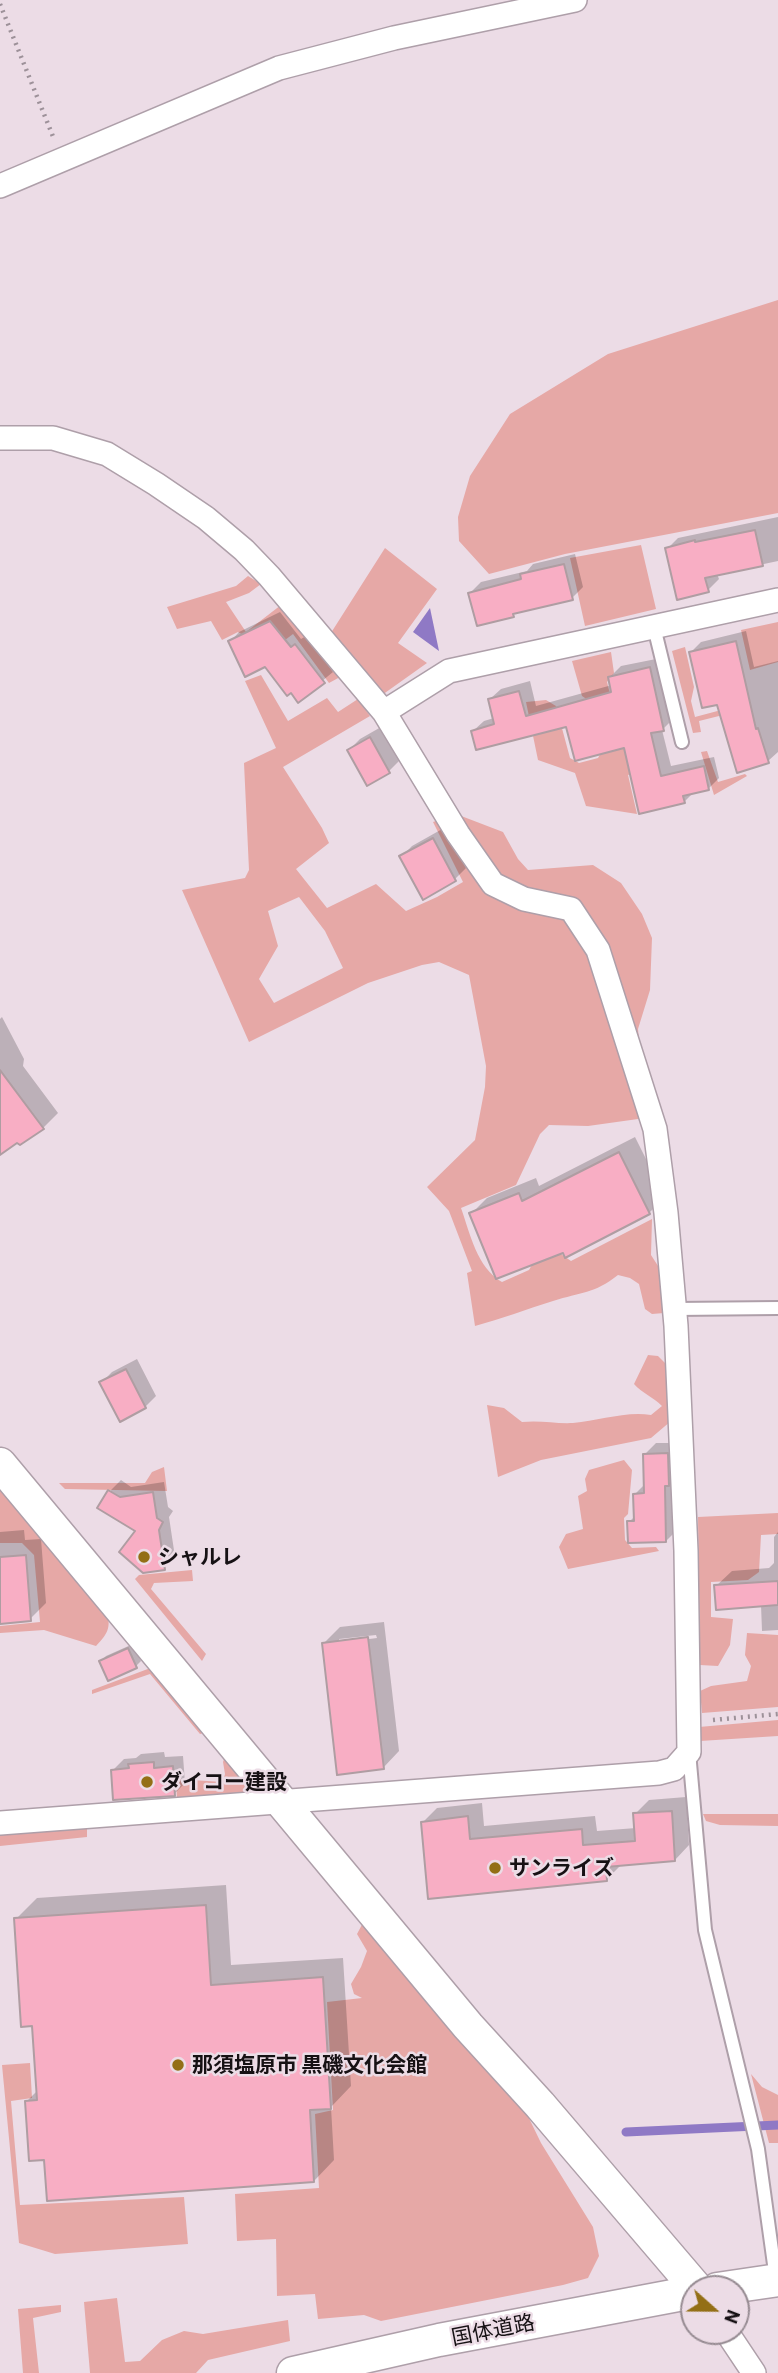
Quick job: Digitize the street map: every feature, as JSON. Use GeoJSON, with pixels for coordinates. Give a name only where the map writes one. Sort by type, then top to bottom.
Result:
{"type":"FeatureCollection","features":[{"type":"Feature","properties":{"kind":"street"},"geometry":{"type":"LineString","coordinates":[[0,186],[279,68],[394,38],[575,0]]}},
{"type":"Feature","properties":{"kind":"street"},"geometry":{"type":"LineString","coordinates":[[0,438],[52,438],[107,454],[206,518],[244,550],[384,712],[458,834],[493,884],[524,900],[570,909],[598,950],[655,1129],[666,1213],[675,1309],[686,1551],[688,1722],[688,1752],[674,1769],[659,1773],[0,1823]]}},
{"type":"Feature","properties":{"kind":"street"},"geometry":{"type":"LineString","coordinates":[[384,712],[449,671],[778,600]]}},
{"type":"Feature","properties":{"kind":"street"},"geometry":{"type":"LineString","coordinates":[[0,1464],[468,2026],[540,2105],[683,2275]]}},
{"type":"Feature","properties":{"kind":"street"},"geometry":{"type":"LineString","coordinates":[[750,2284],[777,2280]]}},
{"type":"Feature","properties":{"kind":"street","name":"国体道路"},"geometry":{"type":"LineString","coordinates":[[293,2373],[439,2340],[680,2294]]}},
{"type":"Feature","properties":{"kind":"street"},"geometry":{"type":"LineString","coordinates":[[735,2345],[754,2373]]}},
{"type":"Feature","properties":{"kind":"lane"},"geometry":{"type":"LineString","coordinates":[[654,626],[682,742]]}},
{"type":"Feature","properties":{"kind":"lane"},"geometry":{"type":"LineString","coordinates":[[675,1309],[778,1308]]}},
{"type":"Feature","properties":{"kind":"lane"},"geometry":{"type":"LineString","coordinates":[[688,1752],[705,1930],[758,2149],[777,2280]]}},
{"type":"Feature","properties":{"kind":"path"},"geometry":{"type":"LineString","coordinates":[[0,4],[62,159]]}},
{"type":"Feature","properties":{"kind":"path"},"geometry":{"type":"LineString","coordinates":[[688,1722],[778,1714]]}},
{"type":"Feature","properties":{"kind":"shaded area"},"geometry":{"type":"Polygon","coordinates":[[[778,300],[778,513],[565,554],[489,574],[459,541],[458,517],[470,476],[510,414],[608,354],[778,300]]]}},
{"type":"Feature","properties":{"kind":"shaded area"},"geometry":{"type":"Polygon","coordinates":[[[641,545],[656,609],[585,626],[570,558],[641,545]]]}},
{"type":"Feature","properties":{"kind":"shaded area"},"geometry":{"type":"Polygon","coordinates":[[[385,548],[437,589],[398,643],[427,663],[382,695],[329,636],[385,548]]]}},
{"type":"Feature","properties":{"kind":"shaded area"},"geometry":{"type":"Polygon","coordinates":[[[248,576],[261,584],[249,593],[226,602],[246,632],[281,605],[340,677],[329,683],[293,634],[257,661],[245,636],[238,632],[222,640],[211,621],[177,629],[167,607],[236,586],[248,576]]]}},
{"type":"Feature","properties":{"kind":"shaded area"},"geometry":{"type":"Polygon","coordinates":[[[430,608],[439,651],[413,632],[430,608]]]}},
{"type":"Feature","properties":{"kind":"shaded area"},"geometry":{"type":"Polygon","coordinates":[[[778,622],[778,662],[750,670],[741,630],[778,622]]]}},
{"type":"Feature","properties":{"kind":"shaded area"},"geometry":{"type":"Polygon","coordinates":[[[685,647],[694,687],[691,701],[695,717],[740,705],[743,710],[699,721],[701,732],[693,733],[672,651],[685,647]]]}},
{"type":"Feature","properties":{"kind":"shaded area"},"geometry":{"type":"Polygon","coordinates":[[[611,652],[614,673],[607,682],[622,742],[653,768],[628,775],[637,814],[586,806],[575,773],[538,760],[526,702],[546,700],[556,706],[570,758],[579,763],[598,758],[603,749],[591,702],[582,696],[572,661],[611,652]]]}},
{"type":"Feature","properties":{"kind":"shaded area"},"geometry":{"type":"Polygon","coordinates":[[[261,675],[288,721],[327,698],[338,712],[358,699],[370,716],[283,767],[329,843],[296,869],[327,908],[376,884],[406,911],[463,882],[433,822],[456,814],[503,832],[518,859],[528,870],[593,865],[621,883],[642,914],[652,938],[650,990],[638,1029],[640,1051],[654,1100],[638,1119],[588,1126],[549,1125],[540,1134],[516,1185],[461,1208],[480,1259],[493,1276],[502,1282],[529,1270],[533,1263],[558,1252],[571,1261],[652,1219],[651,1255],[660,1269],[664,1313],[652,1314],[645,1309],[639,1284],[618,1275],[594,1289],[475,1326],[467,1273],[472,1271],[449,1211],[427,1187],[475,1140],[486,1066],[469,975],[439,962],[422,965],[368,983],[249,1042],[182,890],[245,878],[249,870],[244,763],[276,748],[245,681],[261,675]],[[299,897],[268,911],[278,946],[259,979],[274,1003],[343,968],[325,931],[299,897]]]}},
{"type":"Feature","properties":{"kind":"shaded area"},"geometry":{"type":"Polygon","coordinates":[[[707,751],[718,782],[745,774],[747,776],[714,795],[701,752],[707,751]]]}},
{"type":"Feature","properties":{"kind":"shaded area"},"geometry":{"type":"Polygon","coordinates":[[[648,1355],[658,1356],[666,1364],[671,1421],[651,1438],[541,1460],[498,1477],[487,1405],[504,1408],[522,1422],[573,1423],[622,1415],[651,1415],[662,1406],[634,1384],[648,1355]]]}},
{"type":"Feature","properties":{"kind":"shaded area"},"geometry":{"type":"Polygon","coordinates":[[[624,1460],[632,1470],[628,1514],[624,1518],[625,1540],[632,1548],[656,1547],[659,1551],[568,1569],[559,1547],[566,1534],[583,1529],[578,1496],[587,1491],[585,1479],[589,1470],[624,1460]]]}},
{"type":"Feature","properties":{"kind":"shaded area"},"geometry":{"type":"Polygon","coordinates":[[[164,1467],[167,1491],[65,1489],[59,1483],[145,1483],[152,1472],[164,1467]]]}},
{"type":"Feature","properties":{"kind":"shaded area"},"geometry":{"type":"Polygon","coordinates":[[[0,1478],[105,1608],[108,1628],[96,1646],[44,1630],[0,1633],[0,1626],[40,1622],[34,1555],[22,1543],[0,1543],[0,1478]]]}},
{"type":"Feature","properties":{"kind":"shaded area"},"geometry":{"type":"Polygon","coordinates":[[[778,1513],[778,1534],[761,1535],[759,1572],[748,1580],[711,1582],[711,1617],[733,1619],[730,1645],[718,1666],[700,1665],[698,1517],[778,1513]]]}},
{"type":"Feature","properties":{"kind":"shaded area"},"geometry":{"type":"Polygon","coordinates":[[[192,1570],[193,1581],[154,1583],[151,1589],[206,1654],[202,1661],[135,1579],[139,1575],[192,1570]]]}},
{"type":"Feature","properties":{"kind":"shaded area"},"geometry":{"type":"Polygon","coordinates":[[[747,1633],[778,1635],[778,1707],[702,1713],[700,1691],[711,1686],[747,1681],[751,1666],[745,1655],[747,1633]]]}},
{"type":"Feature","properties":{"kind":"shaded area"},"geometry":{"type":"Polygon","coordinates":[[[153,1667],[207,1732],[200,1734],[150,1674],[92,1694],[92,1690],[153,1667]]]}},
{"type":"Feature","properties":{"kind":"shaded area"},"geometry":{"type":"Polygon","coordinates":[[[778,1720],[778,1736],[700,1741],[699,1727],[778,1720]]]}},
{"type":"Feature","properties":{"kind":"shaded area"},"geometry":{"type":"Polygon","coordinates":[[[224,1759],[254,1795],[177,1800],[176,1779],[223,1782],[224,1759]]]}},
{"type":"Feature","properties":{"kind":"shaded area"},"geometry":{"type":"Polygon","coordinates":[[[703,1814],[778,1814],[778,1826],[720,1825],[706,1821],[703,1814]]]}},
{"type":"Feature","properties":{"kind":"shaded area"},"geometry":{"type":"Polygon","coordinates":[[[87,1828],[87,1837],[0,1846],[0,1832],[87,1828]]]}},
{"type":"Feature","properties":{"kind":"shaded area"},"geometry":{"type":"Polygon","coordinates":[[[365,1919],[525,2110],[541,2143],[593,2227],[599,2256],[588,2278],[381,2321],[364,2315],[318,2319],[315,2294],[277,2296],[276,2239],[237,2241],[235,2194],[319,2188],[315,2114],[333,2110],[327,2002],[362,1998],[354,1994],[351,1984],[367,1951],[357,1934],[365,1919]]]}},
{"type":"Feature","properties":{"kind":"shaded area"},"geometry":{"type":"Polygon","coordinates":[[[30,2063],[32,2098],[11,2101],[20,2205],[184,2197],[188,2244],[55,2254],[19,2243],[2,2065],[30,2063]]]}},
{"type":"Feature","properties":{"kind":"shaded area"},"geometry":{"type":"Polygon","coordinates":[[[751,2074],[762,2087],[778,2095],[778,2143],[769,2143],[751,2074]]]}},
{"type":"Feature","properties":{"kind":"shaded area"},"geometry":{"type":"Polygon","coordinates":[[[117,2298],[125,2362],[140,2361],[162,2340],[184,2331],[203,2334],[288,2320],[290,2341],[208,2360],[196,2373],[90,2373],[84,2302],[117,2298]]]}},
{"type":"Feature","properties":{"kind":"shaded area"},"geometry":{"type":"Polygon","coordinates":[[[61,2305],[61,2312],[33,2318],[39,2373],[23,2373],[18,2309],[61,2305]]]}},
{"type":"Feature","properties":{"kind":"building"},"geometry":{"type":"Polygon","coordinates":[[[755,530],[763,566],[705,578],[709,592],[677,600],[665,548],[755,530]]]}},
{"type":"Feature","properties":{"kind":"building"},"geometry":{"type":"Polygon","coordinates":[[[564,564],[573,600],[513,614],[514,617],[477,626],[468,593],[521,579],[520,574],[564,564]]]}},
{"type":"Feature","properties":{"kind":"building"},"geometry":{"type":"Polygon","coordinates":[[[270,621],[291,647],[295,644],[325,683],[298,703],[291,693],[287,696],[265,667],[245,677],[228,641],[270,621]]]}},
{"type":"Feature","properties":{"kind":"building"},"geometry":{"type":"Polygon","coordinates":[[[736,641],[756,729],[758,728],[769,763],[737,773],[717,705],[702,708],[689,652],[736,641]]]}},
{"type":"Feature","properties":{"kind":"building"},"geometry":{"type":"Polygon","coordinates":[[[650,667],[664,731],[651,733],[661,776],[704,766],[709,790],[683,796],[685,803],[639,814],[624,748],[575,761],[566,727],[476,750],[471,731],[494,724],[488,699],[519,691],[526,716],[611,692],[608,677],[650,667]]]}},
{"type":"Feature","properties":{"kind":"building"},"geometry":{"type":"Polygon","coordinates":[[[370,737],[390,773],[367,786],[347,750],[370,737]]]}},
{"type":"Feature","properties":{"kind":"building"},"geometry":{"type":"Polygon","coordinates":[[[433,838],[456,881],[423,900],[399,856],[433,838]]]}},
{"type":"Feature","properties":{"kind":"building"},"geometry":{"type":"Polygon","coordinates":[[[0,1070],[44,1129],[0,1155],[0,1070]]]}},
{"type":"Feature","properties":{"kind":"building"},"geometry":{"type":"Polygon","coordinates":[[[619,1152],[650,1214],[565,1258],[563,1253],[496,1279],[469,1213],[519,1193],[522,1201],[619,1152]]]}},
{"type":"Feature","properties":{"kind":"building"},"geometry":{"type":"Polygon","coordinates":[[[126,1369],[146,1408],[120,1422],[99,1382],[126,1369]]]}},
{"type":"Feature","properties":{"kind":"building"},"geometry":{"type":"Polygon","coordinates":[[[668,1453],[669,1486],[665,1486],[666,1542],[628,1543],[627,1521],[634,1521],[633,1494],[644,1493],[643,1454],[668,1453]]]}},
{"type":"Feature","properties":{"kind":"building"},"geometry":{"type":"Polygon","coordinates":[[[108,1490],[120,1497],[153,1492],[157,1518],[163,1522],[159,1530],[165,1570],[143,1573],[119,1552],[135,1531],[97,1508],[108,1490]]]}},
{"type":"Feature","properties":{"kind":"building"},"geometry":{"type":"Polygon","coordinates":[[[26,1555],[31,1621],[0,1624],[0,1557],[26,1555]]]}},
{"type":"Feature","properties":{"kind":"building"},"geometry":{"type":"Polygon","coordinates":[[[778,1581],[778,1605],[716,1610],[714,1585],[778,1581]]]}},
{"type":"Feature","properties":{"kind":"building"},"geometry":{"type":"Polygon","coordinates":[[[368,1637],[384,1769],[337,1775],[322,1643],[368,1637]]]}},
{"type":"Feature","properties":{"kind":"building"},"geometry":{"type":"Polygon","coordinates":[[[128,1648],[137,1668],[108,1681],[99,1661],[128,1648]]]}},
{"type":"Feature","properties":{"kind":"building"},"geometry":{"type":"Polygon","coordinates":[[[154,1762],[154,1768],[173,1766],[175,1796],[113,1800],[111,1770],[129,1768],[128,1764],[154,1762]]]}},
{"type":"Feature","properties":{"kind":"building"},"geometry":{"type":"Polygon","coordinates":[[[672,1811],[675,1861],[606,1867],[607,1881],[428,1899],[421,1822],[468,1816],[470,1839],[582,1829],[583,1845],[635,1841],[633,1813],[672,1811]]]}},
{"type":"Feature","properties":{"kind":"building"},"geometry":{"type":"Polygon","coordinates":[[[206,1905],[211,1985],[323,1977],[331,2109],[310,2110],[314,2182],[47,2201],[44,2160],[29,2161],[25,2101],[37,2100],[32,2026],[21,2027],[14,1918],[206,1905]]]}},
{"type":"Feature","properties":{"kind":"waterway"},"geometry":{"type":"LineString","coordinates":[[626,2132],[778,2125]]}},
{"type":"Feature","properties":{"kind":"place","name":"シャルレ"},"geometry":{"type":"Point","coordinates":[144,1557]}},
{"type":"Feature","properties":{"kind":"place","name":"ダイコー建設"},"geometry":{"type":"Point","coordinates":[147,1782]}},
{"type":"Feature","properties":{"kind":"place","name":"サンライズ"},"geometry":{"type":"Point","coordinates":[495,1868]}},
{"type":"Feature","properties":{"kind":"place","name":"那須塩原市 黒磯文化会館"},"geometry":{"type":"Point","coordinates":[178,2065]}}]}
